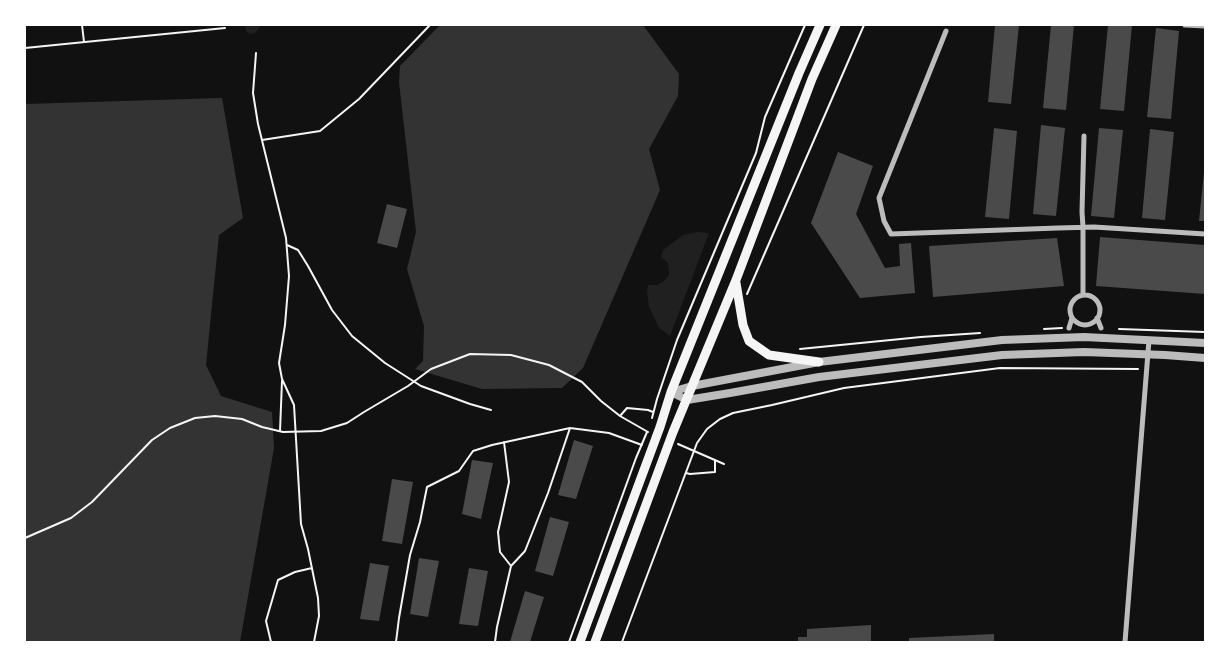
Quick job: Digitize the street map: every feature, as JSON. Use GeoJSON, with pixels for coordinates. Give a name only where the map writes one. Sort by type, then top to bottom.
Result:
{"type":"FeatureCollection","features":[{"type":"Feature","properties":{"kind":"main road"},"geometry":{"type":"LineString","coordinates":[[580,642],[671,392],[820,25]]}},
{"type":"Feature","properties":{"kind":"main road"},"geometry":{"type":"LineString","coordinates":[[595,642],[673,432],[736,280],[812,78],[836,25]]}},
{"type":"Feature","properties":{"kind":"main road"},"geometry":{"type":"LineString","coordinates":[[736,280],[743,324],[749,341],[769,355],[819,362]]}},
{"type":"Feature","properties":{"kind":"street"},"geometry":{"type":"LineString","coordinates":[[1185,25],[1205,26]]}},
{"type":"Feature","properties":{"kind":"street"},"geometry":{"type":"LineString","coordinates":[[946,31],[879,198],[884,221],[891,234],[1083,228],[1205,234]]}},
{"type":"Feature","properties":{"kind":"street"},"geometry":{"type":"LineString","coordinates":[[1083,295],[1082,212],[1084,136]]}},
{"type":"Feature","properties":{"kind":"street"},"geometry":{"type":"LineString","coordinates":[[1069,328],[1072,318],[1070,308],[1078,297],[1083,295],[1092,297],[1098,304],[1099,314],[1094,322],[1085,325],[1072,318]]}},
{"type":"Feature","properties":{"kind":"street"},"geometry":{"type":"LineString","coordinates":[[1097,318],[1101,328]]}},
{"type":"Feature","properties":{"kind":"street"},"geometry":{"type":"LineString","coordinates":[[671,392],[692,386],[819,362],[1002,340],[1084,338],[1205,344]]}},
{"type":"Feature","properties":{"kind":"street"},"geometry":{"type":"LineString","coordinates":[[1125,642],[1149,340]]}},
{"type":"Feature","properties":{"kind":"street"},"geometry":{"type":"LineString","coordinates":[[671,392],[687,400],[819,377],[1002,355],[1084,352],[1205,358]]}},
{"type":"Feature","properties":{"kind":"path"},"geometry":{"type":"LineString","coordinates":[[82,25],[84,42]]}},
{"type":"Feature","properties":{"kind":"path"},"geometry":{"type":"LineString","coordinates":[[262,140],[320,132],[360,99],[430,25]]}},
{"type":"Feature","properties":{"kind":"path"},"geometry":{"type":"LineString","coordinates":[[745,298],[864,25]]}},
{"type":"Feature","properties":{"kind":"path"},"geometry":{"type":"LineString","coordinates":[[25,48],[225,28]]}},
{"type":"Feature","properties":{"kind":"path"},"geometry":{"type":"LineString","coordinates":[[256,53],[253,93],[258,124],[287,245],[289,276],[278,362],[282,379],[294,405],[301,524],[318,598],[319,616],[314,642]]}},
{"type":"Feature","properties":{"kind":"path"},"geometry":{"type":"LineString","coordinates":[[287,245],[298,250],[332,310],[352,336],[385,363],[421,386],[491,410]]}},
{"type":"Feature","properties":{"kind":"path"},"geometry":{"type":"LineString","coordinates":[[25,538],[71,518],[85,508],[108,486],[152,440],[170,428],[194,418],[215,416],[242,419],[262,428],[280,431],[321,431],[347,423],[408,386],[431,369],[470,354],[511,355],[549,365],[582,382],[620,416],[647,431]]}},
{"type":"Feature","properties":{"kind":"path"},"geometry":{"type":"LineString","coordinates":[[622,642],[697,443],[707,429],[720,419],[733,413],[844,388],[1000,368],[1146,370]]}},
{"type":"Feature","properties":{"kind":"path"},"geometry":{"type":"LineString","coordinates":[[280,431],[282,379]]}},
{"type":"Feature","properties":{"kind":"path"},"geometry":{"type":"LineString","coordinates":[[620,416],[627,408],[653,412]]}},
{"type":"Feature","properties":{"kind":"path"},"geometry":{"type":"LineString","coordinates":[[396,642],[410,555],[420,522],[426,487],[459,471],[473,451],[504,442],[570,428],[609,433],[651,449]]}},
{"type":"Feature","properties":{"kind":"path"},"geometry":{"type":"LineString","coordinates":[[495,642],[510,566],[526,551],[570,428]]}},
{"type":"Feature","properties":{"kind":"path"},"geometry":{"type":"LineString","coordinates":[[504,442],[509,482],[498,532],[500,552],[510,566]]}},
{"type":"Feature","properties":{"kind":"path"},"geometry":{"type":"LineString","coordinates":[[698,453],[724,464]]}},
{"type":"Feature","properties":{"kind":"path"},"geometry":{"type":"LineString","coordinates":[[686,473],[715,472],[714,460]]}},
{"type":"Feature","properties":{"kind":"path"},"geometry":{"type":"LineString","coordinates":[[271,642],[266,621],[278,580],[295,572],[312,568]]}},
{"type":"Feature","properties":{"kind":"shaded area"},"geometry":{"type":"Polygon","coordinates":[[[245,25],[259,25],[260,27],[255,33],[250,34],[246,31],[245,25]]]}},
{"type":"Feature","properties":{"kind":"shaded area"},"geometry":{"type":"Polygon","coordinates":[[[440,25],[643,25],[679,74],[678,96],[649,149],[660,190],[583,368],[562,388],[482,389],[415,369],[423,361],[424,326],[407,269],[416,232],[399,82],[400,66],[440,25]]]}},
{"type":"Feature","properties":{"kind":"shaded area"},"geometry":{"type":"Polygon","coordinates":[[[222,98],[243,218],[219,235],[206,365],[221,396],[272,412],[274,448],[240,642],[25,642],[25,104],[222,98]]]}},
{"type":"Feature","properties":{"kind":"shaded area"},"geometry":{"type":"Polygon","coordinates":[[[697,232],[709,233],[670,336],[659,328],[649,307],[648,285],[657,285],[669,275],[668,263],[661,257],[663,250],[683,235],[697,232]]]}},
{"type":"Feature","properties":{"kind":"building"},"geometry":{"type":"Polygon","coordinates":[[[995,25],[1019,25],[1011,104],[988,102],[995,25]]]}},
{"type":"Feature","properties":{"kind":"building"},"geometry":{"type":"Polygon","coordinates":[[[1051,25],[1074,25],[1066,110],[1043,108],[1051,25]]]}},
{"type":"Feature","properties":{"kind":"building"},"geometry":{"type":"Polygon","coordinates":[[[1108,25],[1132,25],[1124,111],[1100,109],[1108,25]]]}},
{"type":"Feature","properties":{"kind":"building"},"geometry":{"type":"Polygon","coordinates":[[[1156,28],[1179,31],[1171,119],[1147,117],[1156,28]]]}},
{"type":"Feature","properties":{"kind":"building"},"geometry":{"type":"Polygon","coordinates":[[[1041,125],[1065,128],[1056,216],[1033,214],[1041,125]]]}},
{"type":"Feature","properties":{"kind":"building"},"geometry":{"type":"Polygon","coordinates":[[[994,128],[1017,131],[1009,219],[985,217],[994,128]]]}},
{"type":"Feature","properties":{"kind":"building"},"geometry":{"type":"Polygon","coordinates":[[[1099,128],[1123,130],[1114,218],[1091,216],[1099,128]]]}},
{"type":"Feature","properties":{"kind":"building"},"geometry":{"type":"Polygon","coordinates":[[[1150,129],[1174,132],[1165,220],[1142,218],[1150,129]]]}},
{"type":"Feature","properties":{"kind":"building"},"geometry":{"type":"Polygon","coordinates":[[[838,152],[873,166],[856,214],[885,268],[900,266],[899,244],[911,243],[915,293],[860,298],[811,223],[838,152]]]}},
{"type":"Feature","properties":{"kind":"building"},"geometry":{"type":"Polygon","coordinates":[[[1204,172],[1205,221],[1199,221],[1204,172]]]}},
{"type":"Feature","properties":{"kind":"building"},"geometry":{"type":"Polygon","coordinates":[[[387,204],[407,209],[397,248],[377,243],[387,204]]]}},
{"type":"Feature","properties":{"kind":"building"},"geometry":{"type":"Polygon","coordinates":[[[1100,237],[1205,245],[1205,294],[1096,286],[1100,237]]]}},
{"type":"Feature","properties":{"kind":"building"},"geometry":{"type":"Polygon","coordinates":[[[1057,238],[1064,286],[933,297],[929,246],[1057,238]]]}},
{"type":"Feature","properties":{"kind":"building"},"geometry":{"type":"Polygon","coordinates":[[[574,440],[593,446],[576,499],[558,495],[574,440]]]}},
{"type":"Feature","properties":{"kind":"building"},"geometry":{"type":"Polygon","coordinates":[[[472,460],[493,463],[481,519],[462,514],[472,460]]]}},
{"type":"Feature","properties":{"kind":"building"},"geometry":{"type":"Polygon","coordinates":[[[392,479],[413,482],[402,544],[382,541],[392,479]]]}},
{"type":"Feature","properties":{"kind":"building"},"geometry":{"type":"Polygon","coordinates":[[[550,517],[569,522],[553,576],[535,571],[550,517]]]}},
{"type":"Feature","properties":{"kind":"building"},"geometry":{"type":"Polygon","coordinates":[[[419,558],[439,561],[428,617],[410,614],[419,558]]]}},
{"type":"Feature","properties":{"kind":"building"},"geometry":{"type":"Polygon","coordinates":[[[370,563],[389,566],[379,621],[360,619],[370,563]]]}},
{"type":"Feature","properties":{"kind":"building"},"geometry":{"type":"Polygon","coordinates":[[[469,568],[488,571],[478,626],[459,624],[469,568]]]}},
{"type":"Feature","properties":{"kind":"building"},"geometry":{"type":"Polygon","coordinates":[[[525,591],[544,597],[530,642],[510,642],[525,591]]]}},
{"type":"Feature","properties":{"kind":"building"},"geometry":{"type":"Polygon","coordinates":[[[871,625],[871,642],[798,642],[798,637],[807,637],[807,629],[871,625]]]}},
{"type":"Feature","properties":{"kind":"building"},"geometry":{"type":"Polygon","coordinates":[[[994,634],[994,642],[909,642],[909,638],[994,634]]]}}]}
